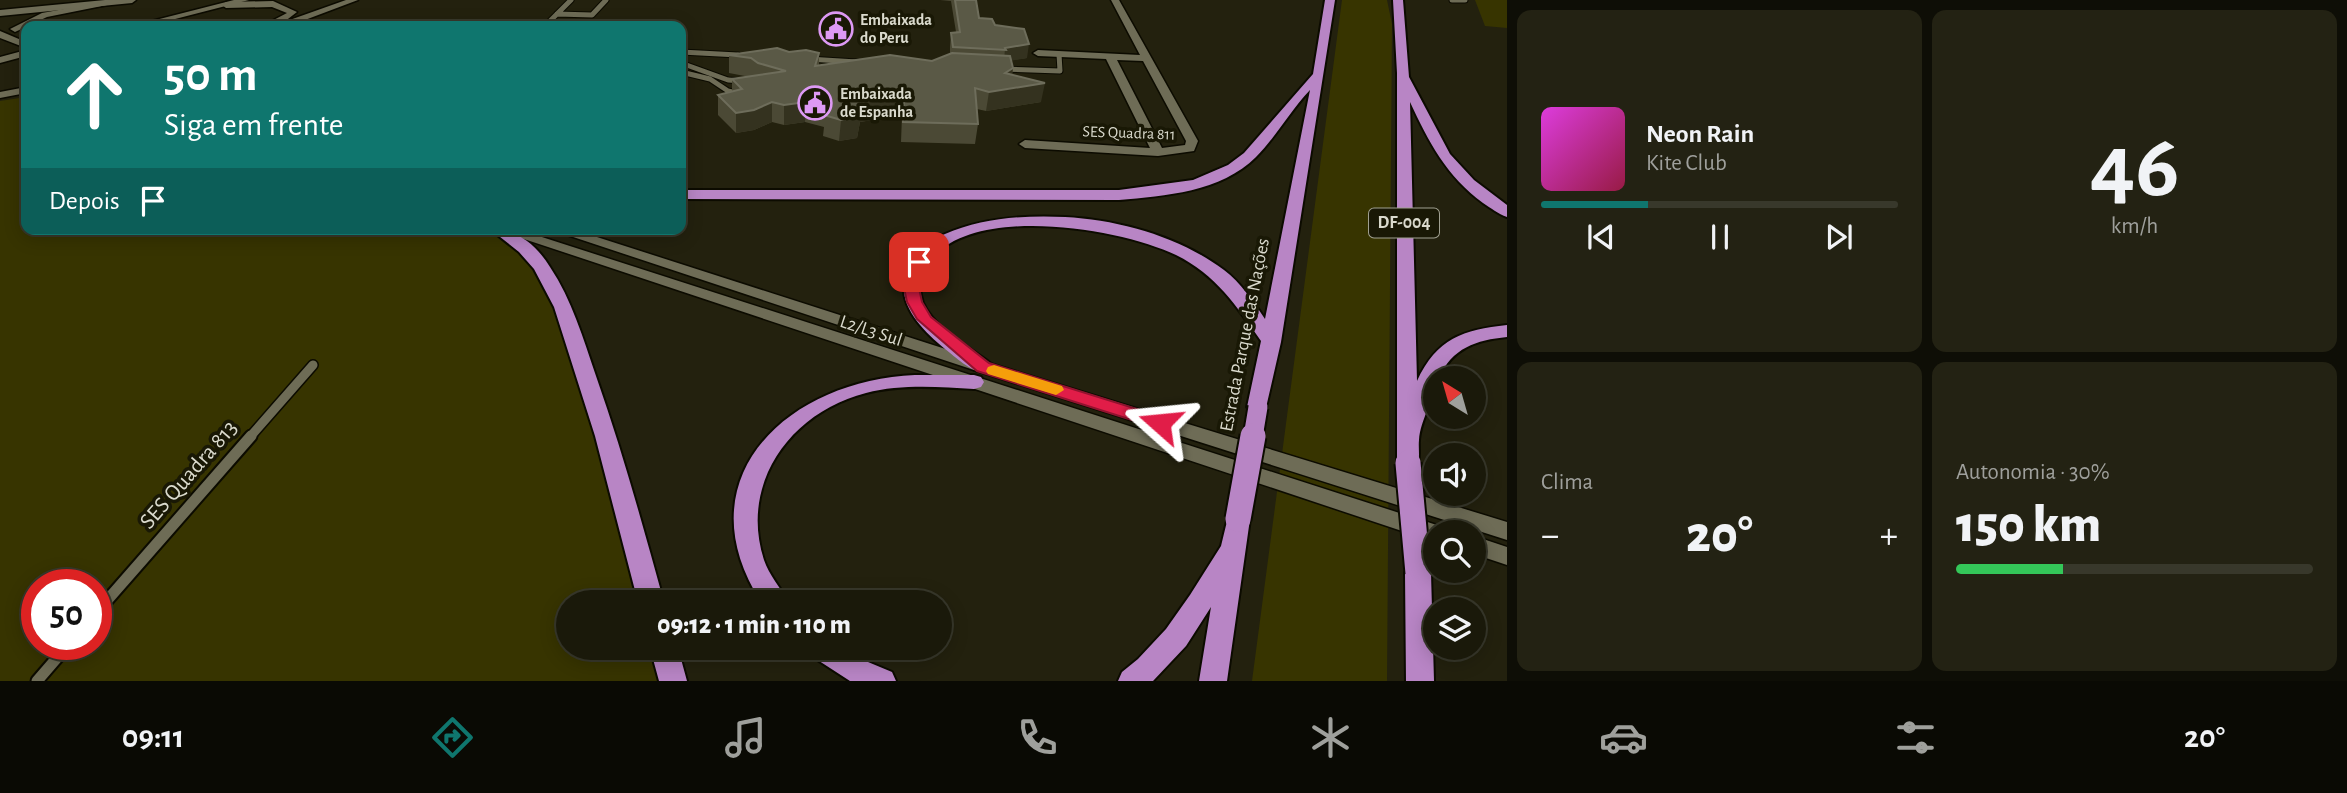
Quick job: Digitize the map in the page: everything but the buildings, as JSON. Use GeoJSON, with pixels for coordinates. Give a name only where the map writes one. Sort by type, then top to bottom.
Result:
{"type":"FeatureCollection","features":[{"type":"Feature","properties":{"kind":"highway","name":"Estrada Parque das Nações"},"geometry":{"type":"LineString","coordinates":[[1213,681],[1238,519],[1331,0]]}},
{"type":"Feature","properties":{"kind":"highway","name":"DF-004"},"geometry":{"type":"LineString","coordinates":[[1398,0],[1403,73],[1407,455],[1418,573],[1420,681]]}},
{"type":"Feature","properties":{"kind":"highway"},"geometry":{"type":"LineString","coordinates":[[1403,73],[1444,158],[1463,181],[1507,212]]}},
{"type":"Feature","properties":{"kind":"highway"},"geometry":{"type":"LineString","coordinates":[[686,195],[1119,195],[1161,192],[1214,178],[1240,163],[1261,143],[1299,92],[1319,75]]}},
{"type":"Feature","properties":{"kind":"highway"},"geometry":{"type":"LineString","coordinates":[[979,374],[925,319],[914,302],[911,288],[919,262],[931,250],[948,240],[1004,224],[1035,221],[1112,228],[1168,246],[1220,276],[1271,342]]}},
{"type":"Feature","properties":{"kind":"highway"},"geometry":{"type":"LineString","coordinates":[[508,235],[525,248],[542,267],[563,307],[606,436],[648,590]]}},
{"type":"Feature","properties":{"kind":"highway"},"geometry":{"type":"LineString","coordinates":[[1407,455],[1424,390],[1436,363],[1454,345],[1480,335],[1507,331]]}},
{"type":"Feature","properties":{"kind":"highway"},"geometry":{"type":"LineString","coordinates":[[768,590],[751,562],[744,536],[744,510],[757,463],[771,444],[806,412],[857,389],[979,374]]}},
{"type":"Feature","properties":{"kind":"highway"},"geometry":{"type":"LineString","coordinates":[[1132,681],[1160,658],[1183,630],[1233,550]]}},
{"type":"Feature","properties":{"kind":"highway"},"geometry":{"type":"LineString","coordinates":[[667,660],[673,681]]}},
{"type":"Feature","properties":{"kind":"highway"},"geometry":{"type":"LineString","coordinates":[[842,660],[882,681]]}},
{"type":"Feature","properties":{"kind":"main road"},"geometry":{"type":"LineString","coordinates":[[0,13],[132,0]]}},
{"type":"Feature","properties":{"kind":"main road"},"geometry":{"type":"LineString","coordinates":[[226,5],[245,0]]}},
{"type":"Feature","properties":{"kind":"main road"},"geometry":{"type":"LineString","coordinates":[[295,21],[354,0]]}},
{"type":"Feature","properties":{"kind":"main road","name":"SES Quadra 811"},"geometry":{"type":"LineString","coordinates":[[1025,144],[1158,152],[1181,152],[1190,148],[1192,141],[1115,0]]}},
{"type":"Feature","properties":{"kind":"main road"},"geometry":{"type":"LineString","coordinates":[[32,21],[45,15],[123,1]]}},
{"type":"Feature","properties":{"kind":"main road"},"geometry":{"type":"LineString","coordinates":[[152,21],[201,5],[273,4],[292,12],[278,21]]}},
{"type":"Feature","properties":{"kind":"main road"},"geometry":{"type":"LineString","coordinates":[[0,23],[21,31]]}},
{"type":"Feature","properties":{"kind":"main road"},"geometry":{"type":"LineString","coordinates":[[15,29],[21,26]]}},
{"type":"Feature","properties":{"kind":"main road"},"geometry":{"type":"LineString","coordinates":[[0,34],[21,43]]}},
{"type":"Feature","properties":{"kind":"main road"},"geometry":{"type":"LineString","coordinates":[[1038,53],[1147,58]]}},
{"type":"Feature","properties":{"kind":"main road"},"geometry":{"type":"LineString","coordinates":[[2,59],[21,54]]}},
{"type":"Feature","properties":{"kind":"main road"},"geometry":{"type":"LineString","coordinates":[[1110,56],[1158,152]]}},
{"type":"Feature","properties":{"kind":"main road"},"geometry":{"type":"LineString","coordinates":[[0,97],[21,91]]}},
{"type":"Feature","properties":{"kind":"main road"},"geometry":{"type":"LineString","coordinates":[[0,97],[21,96]]}},
{"type":"Feature","properties":{"kind":"main road","name":"L2/L3 Sul"},"geometry":{"type":"LineString","coordinates":[[520,235],[1507,531]]}},
{"type":"Feature","properties":{"kind":"main road","name":"L2/L3 Sul"},"geometry":{"type":"LineString","coordinates":[[574,235],[1423,529]]}},
{"type":"Feature","properties":{"kind":"main road"},"geometry":{"type":"LineString","coordinates":[[1486,549],[1507,556]]}},
{"type":"Feature","properties":{"kind":"lane"},"geometry":{"type":"LineString","coordinates":[[550,21],[572,0]]}},
{"type":"Feature","properties":{"kind":"lane"},"geometry":{"type":"LineString","coordinates":[[557,14],[592,15],[606,0]]}},
{"type":"Feature","properties":{"kind":"lane"},"geometry":{"type":"LineString","coordinates":[[1452,0],[1465,0]]}},
{"type":"Feature","properties":{"kind":"lane"},"geometry":{"type":"LineString","coordinates":[[686,52],[750,56]]}},
{"type":"Feature","properties":{"kind":"lane"},"geometry":{"type":"LineString","coordinates":[[999,69],[1060,71],[1059,54]]}},
{"type":"Feature","properties":{"kind":"lane"},"geometry":{"type":"LineString","coordinates":[[806,59],[861,62]]}},
{"type":"Feature","properties":{"kind":"lane"},"geometry":{"type":"LineString","coordinates":[[686,66],[719,83],[728,91],[737,94],[754,92]]}},
{"type":"Feature","properties":{"kind":"lane"},"geometry":{"type":"LineString","coordinates":[[686,72],[750,82]]}},
{"type":"Feature","properties":{"kind":"lane"},"geometry":{"type":"LineString","coordinates":[[719,83],[728,80]]}},
{"type":"Feature","properties":{"kind":"lane","name":"SES Quadra 813"},"geometry":{"type":"LineString","coordinates":[[112,595],[313,365]]}},
{"type":"Feature","properties":{"kind":"lane"},"geometry":{"type":"LineString","coordinates":[[37,681],[55,660]]}},
{"type":"Feature","properties":{"kind":"shaded area"},"geometry":{"type":"Polygon","coordinates":[[[1342,0],[1387,0],[1392,24],[1387,681],[1252,681],[1342,0]]]}},
{"type":"Feature","properties":{"kind":"shaded area"},"geometry":{"type":"Polygon","coordinates":[[[1475,0],[1507,0],[1507,28],[1485,26],[1475,0]]]}},
{"type":"Feature","properties":{"kind":"shaded area"},"geometry":{"type":"Polygon","coordinates":[[[21,98],[21,235],[505,235],[542,267],[645,590],[556,590],[556,660],[664,660],[670,681],[0,681],[0,101],[21,98]]]}},
{"type":"Feature","properties":{"kind":"slow traffic"},"geometry":{"type":"LineString","coordinates":[[994,371],[1056,390]]}},
{"type":"Feature","properties":{"kind":"place","name":"Embaixada do Peru"},"geometry":{"type":"Point","coordinates":[836,29]}},
{"type":"Feature","properties":{"kind":"place","name":"Embaixada de Espanha"},"geometry":{"type":"Point","coordinates":[815,103]}},
{"type":"Feature","properties":{"kind":"route"},"geometry":{"type":"LineString","coordinates":[[919,262],[911,288],[914,302],[925,319],[944,338],[983,367],[1160,423]]}}]}
